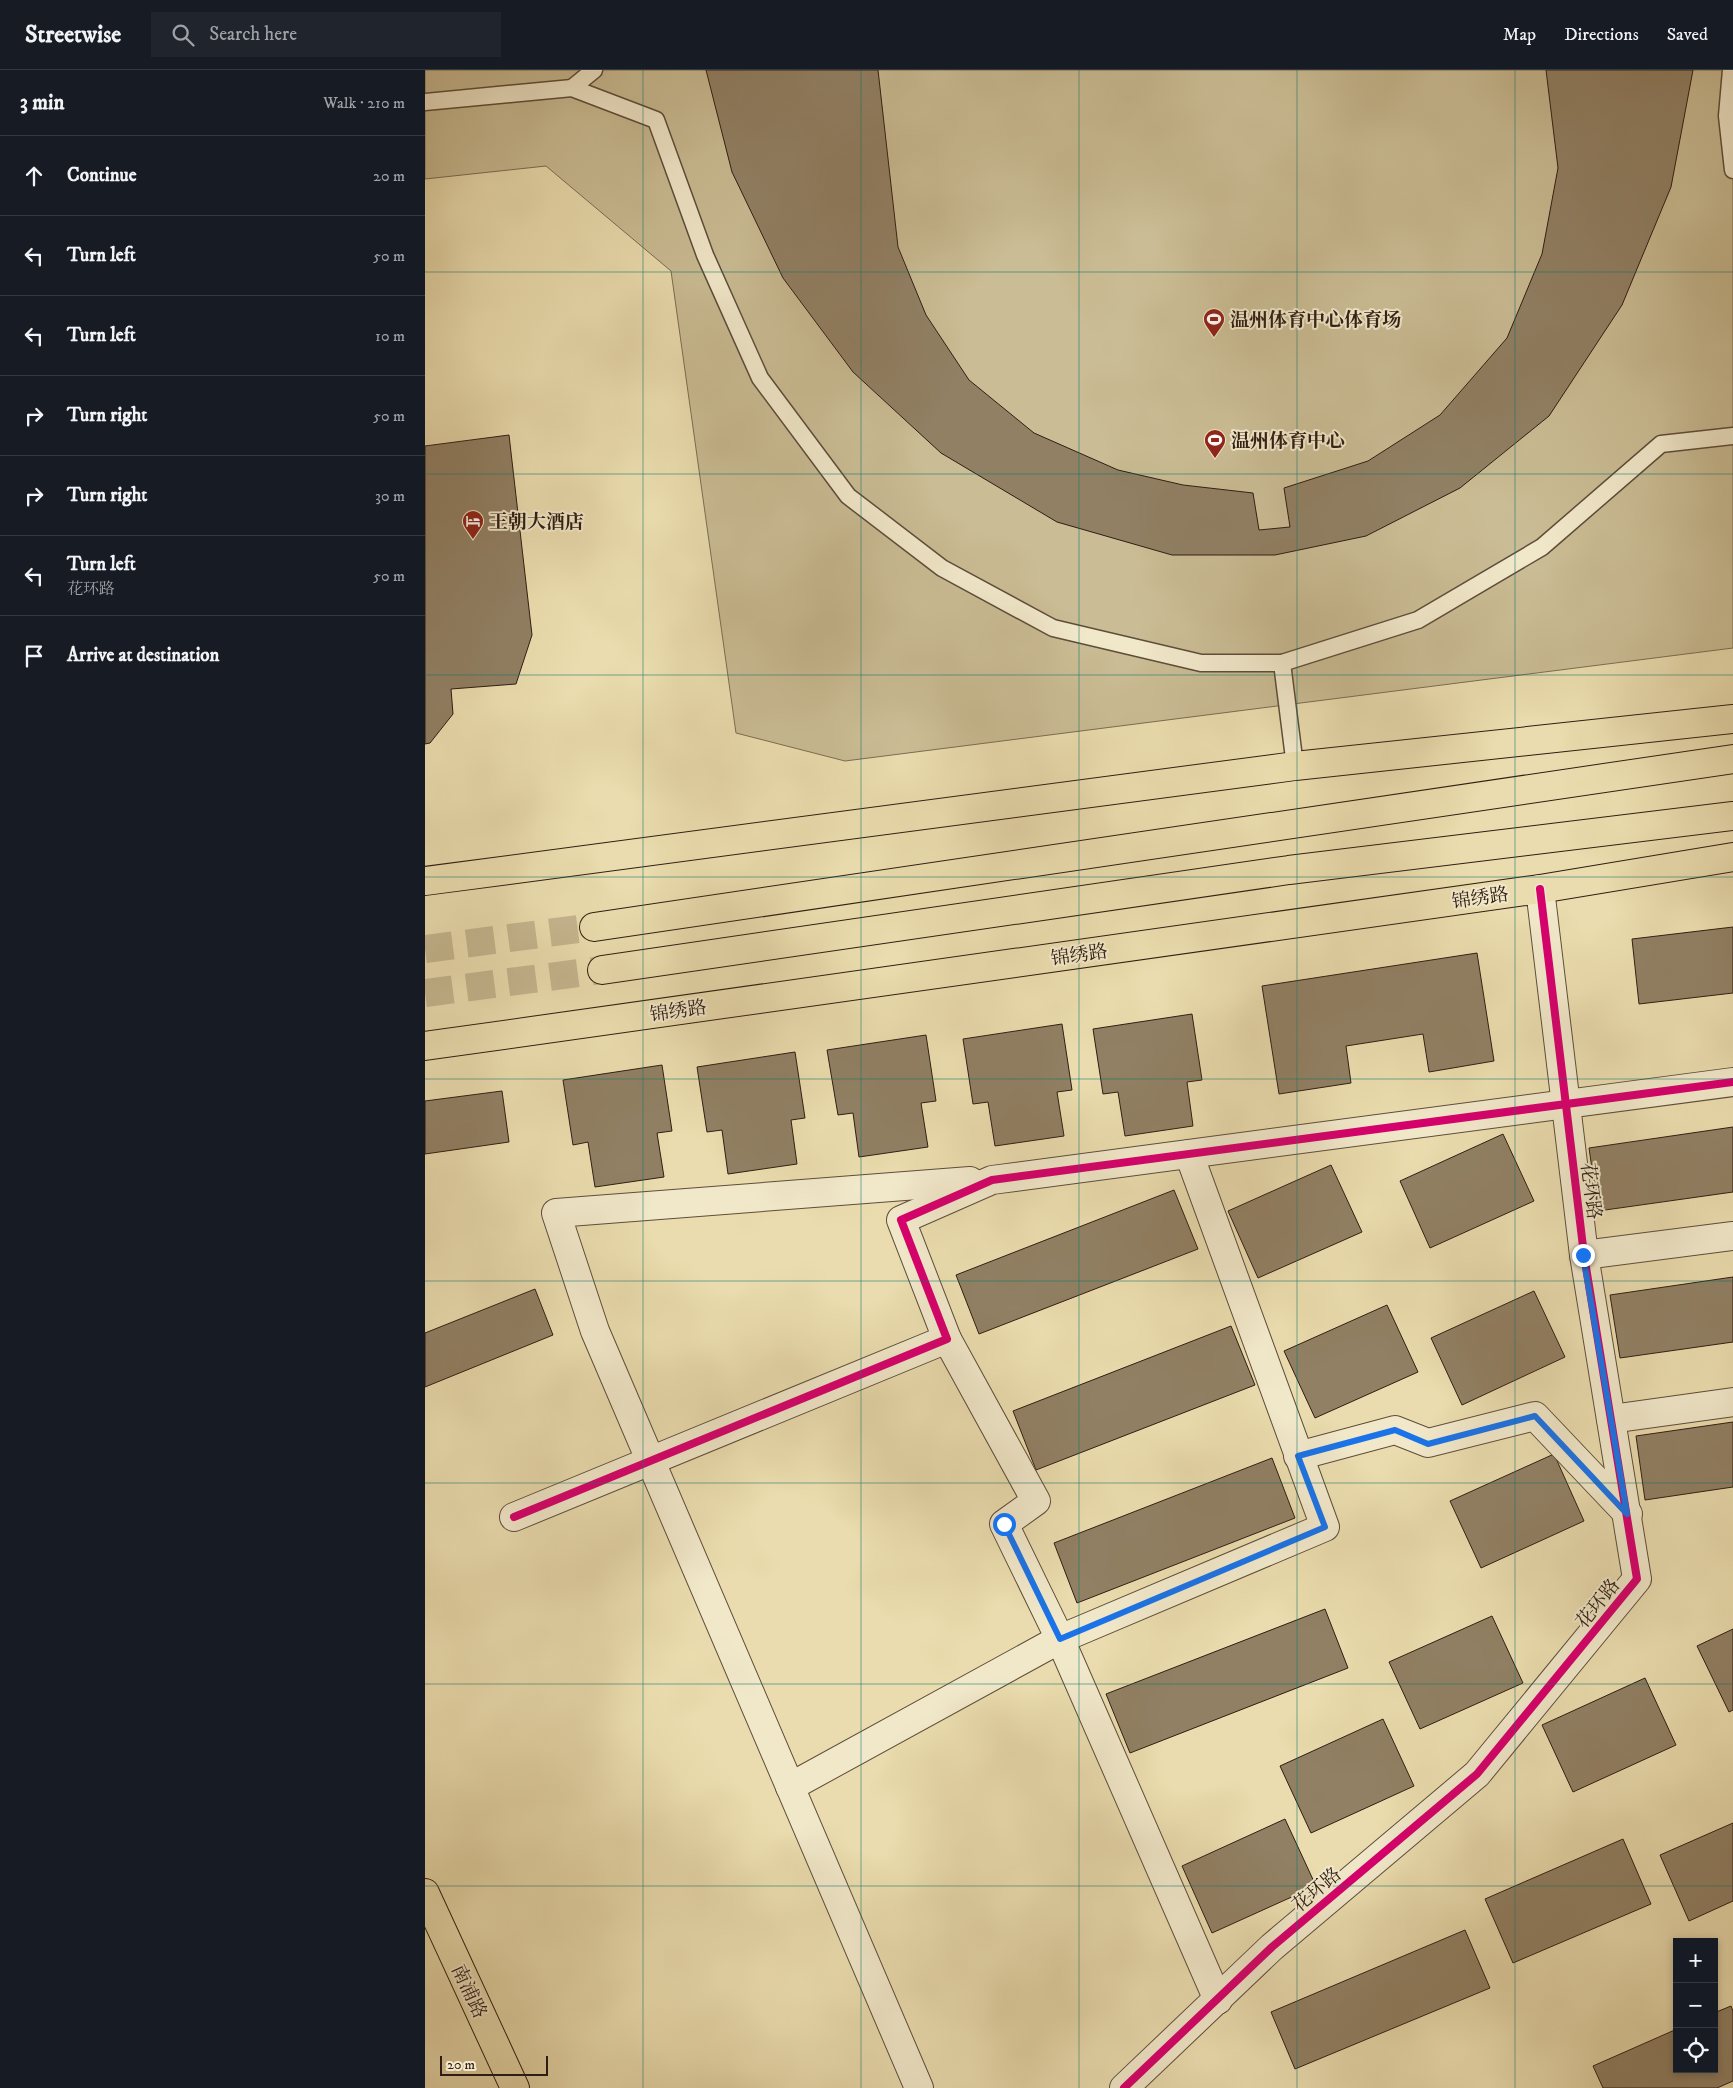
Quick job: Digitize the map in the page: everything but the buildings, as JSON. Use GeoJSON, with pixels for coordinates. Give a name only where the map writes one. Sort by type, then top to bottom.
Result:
{"type":"FeatureCollection","features":[{"type":"Feature","properties":{"kind":"main road"},"geometry":{"type":"LineString","coordinates":[[425,881],[1295,766],[1733,719]]}},
{"type":"Feature","properties":{"kind":"main road"},"geometry":{"type":"LineString","coordinates":[[594,927],[1733,760]]}},
{"type":"Feature","properties":{"kind":"main road"},"geometry":{"type":"LineString","coordinates":[[602,970],[1289,870],[1733,816]]}},
{"type":"Feature","properties":{"kind":"main road","name":"锦绣路"},"geometry":{"type":"LineString","coordinates":[[425,1046],[1540,889],[1733,857]]}},
{"type":"Feature","properties":{"kind":"main road","name":"南浦路"},"geometry":{"type":"LineString","coordinates":[[425,1893],[515,2088]]}},
{"type":"Feature","properties":{"kind":"street","name":"花环路"},"geometry":{"type":"LineString","coordinates":[[1124,2088],[1273,1947],[1477,1774],[1637,1579],[1583,1255],[1540,889]]}},
{"type":"Feature","properties":{"kind":"street"},"geometry":{"type":"LineString","coordinates":[[919,2088],[595,1331],[556,1214],[992,1180],[1733,1082]]}},
{"type":"Feature","properties":{"kind":"street"},"geometry":{"type":"LineString","coordinates":[[790,1787],[1060,1639],[1325,1527],[1189,1154]]}},
{"type":"Feature","properties":{"kind":"street"},"geometry":{"type":"LineString","coordinates":[[992,1180],[901,1220],[947,1339],[1036,1501],[1004,1524],[1060,1639],[1218,2000]]}},
{"type":"Feature","properties":{"kind":"street"},"geometry":{"type":"LineString","coordinates":[[1583,1255],[1733,1236]]}},
{"type":"Feature","properties":{"kind":"street"},"geometry":{"type":"LineString","coordinates":[[514,1517],[947,1339]]}},
{"type":"Feature","properties":{"kind":"street"},"geometry":{"type":"LineString","coordinates":[[1611,1419],[1733,1402]]}},
{"type":"Feature","properties":{"kind":"street"},"geometry":{"type":"LineString","coordinates":[[1298,1456],[1395,1430],[1428,1444],[1535,1416],[1627,1514]]}},
{"type":"Feature","properties":{"kind":"lane"},"geometry":{"type":"LineString","coordinates":[[573,88],[594,70]]}},
{"type":"Feature","properties":{"kind":"lane"},"geometry":{"type":"LineString","coordinates":[[1731,70],[1727,116],[1733,170]]}},
{"type":"Feature","properties":{"kind":"lane"},"geometry":{"type":"LineString","coordinates":[[425,102],[573,88],[656,120],[705,255],[760,378],[848,496],[942,568],[1053,628],[1201,663],[1283,663],[1418,620],[1542,547],[1661,444],[1733,436]]}},
{"type":"Feature","properties":{"kind":"lane"},"geometry":{"type":"LineString","coordinates":[[1283,663],[1295,766]]}},
{"type":"Feature","properties":{"kind":"shaded area","name":"温州体育中心"},"geometry":{"type":"Polygon","coordinates":[[[425,70],[1733,70],[1733,648],[845,761],[736,733],[671,271],[546,166],[425,179],[425,70]]]}},
{"type":"Feature","properties":{"kind":"tunnel"},"geometry":{"type":"LineString","coordinates":[[425,949],[594,927]]}},
{"type":"Feature","properties":{"kind":"tunnel"},"geometry":{"type":"LineString","coordinates":[[425,993],[602,970]]}},
{"type":"Feature","properties":{"kind":"cycle path"},"geometry":{"type":"LineString","coordinates":[[1124,2088],[1272,1947],[1477,1774],[1637,1579],[1584,1255],[1540,889]]}},
{"type":"Feature","properties":{"kind":"cycle path"},"geometry":{"type":"LineString","coordinates":[[514,1517],[947,1339],[901,1220],[992,1180],[1733,1082]]}},
{"type":"Feature","properties":{"kind":"place","name":"温州体育中心体育场"},"geometry":{"type":"Point","coordinates":[1214,338]}},
{"type":"Feature","properties":{"kind":"place","name":"温州体育中心"},"geometry":{"type":"Point","coordinates":[1215,459]}},
{"type":"Feature","properties":{"kind":"place","name":"王朝大酒店"},"geometry":{"type":"Point","coordinates":[473,540]}},
{"type":"Feature","properties":{"kind":"route"},"geometry":{"type":"LineString","coordinates":[[1004,1524],[1060,1639],[1325,1527],[1298,1456],[1395,1430],[1428,1444],[1535,1416],[1627,1514],[1583,1255]]}}]}
